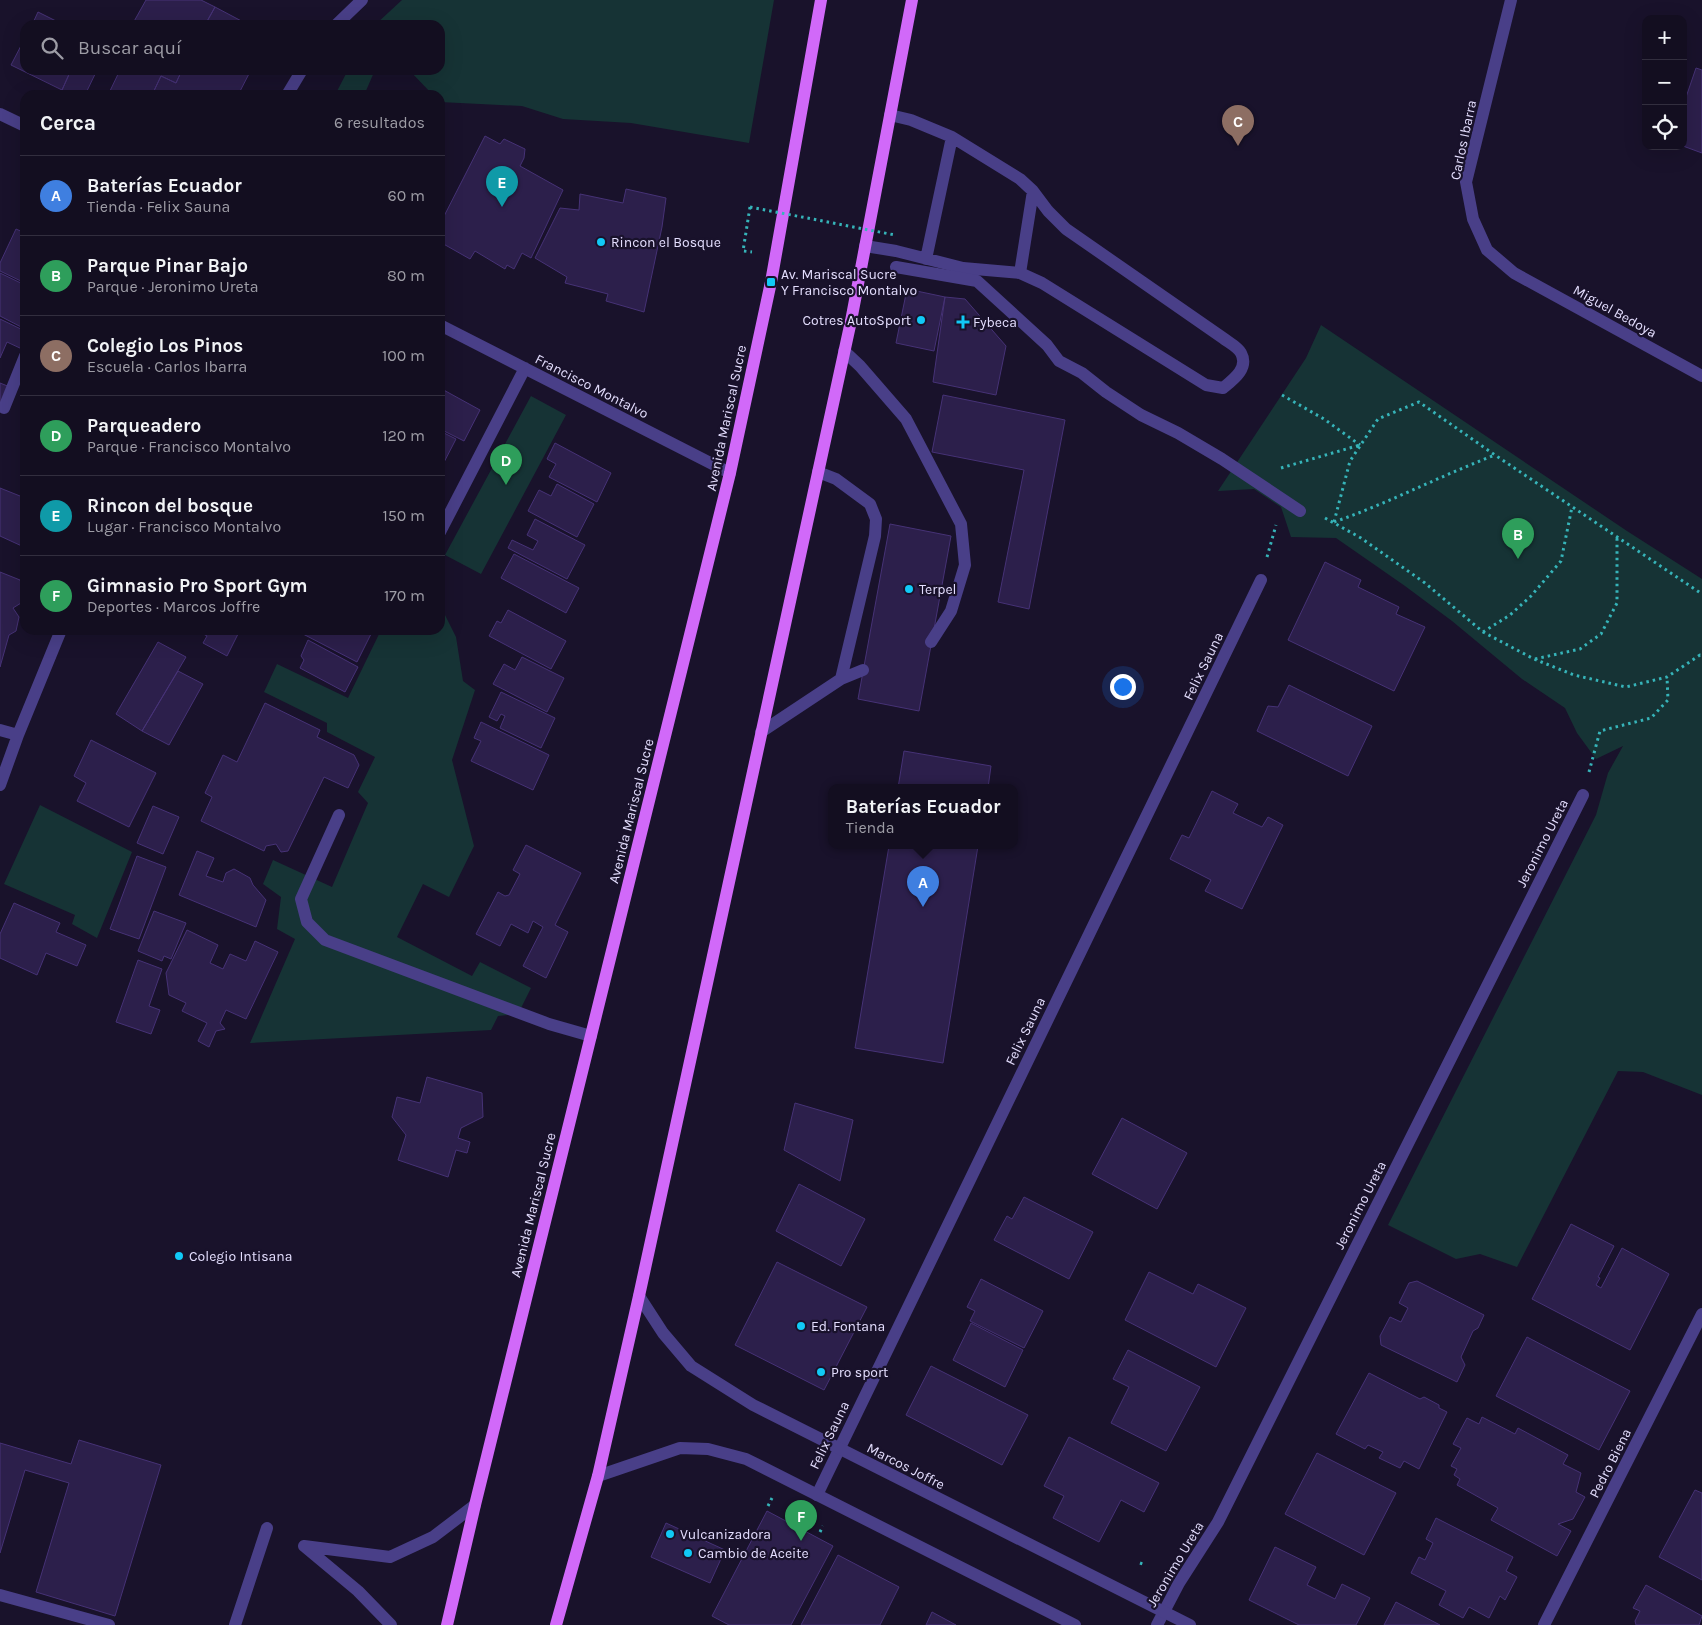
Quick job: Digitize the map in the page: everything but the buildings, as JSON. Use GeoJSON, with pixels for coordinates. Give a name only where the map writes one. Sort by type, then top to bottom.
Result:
{"type":"FeatureCollection","features":[{"type":"Feature","properties":{"kind":"main road","name":"Avenida Mariscal Sucre"},"geometry":{"type":"LineString","coordinates":[[447,1625],[475,1504],[730,473],[771,282],[821,0]]}},
{"type":"Feature","properties":{"kind":"main road"},"geometry":{"type":"LineString","coordinates":[[556,1625],[598,1476],[639,1296],[844,351],[912,0]]}},
{"type":"Feature","properties":{"kind":"street"},"geometry":{"type":"LineString","coordinates":[[341,20],[362,0]]}},
{"type":"Feature","properties":{"kind":"street","name":"Carlos Ibarra"},"geometry":{"type":"LineString","coordinates":[[1511,0],[1466,182],[1473,219],[1487,250],[1514,273]]}},
{"type":"Feature","properties":{"kind":"street"},"geometry":{"type":"LineString","coordinates":[[290,90],[299,75]]}},
{"type":"Feature","properties":{"kind":"street"},"geometry":{"type":"LineString","coordinates":[[0,114],[20,124]]}},
{"type":"Feature","properties":{"kind":"street"},"geometry":{"type":"LineString","coordinates":[[865,246],[896,251],[962,268],[1020,273],[1042,283],[1206,385],[1223,388],[1238,377],[1243,363],[1241,351],[1066,229],[1048,212],[1033,191],[1020,179],[952,137],[911,120],[890,115]]}},
{"type":"Feature","properties":{"kind":"street"},"geometry":{"type":"LineString","coordinates":[[926,259],[952,137]]}},
{"type":"Feature","properties":{"kind":"street"},"geometry":{"type":"LineString","coordinates":[[1020,273],[1033,191]]}},
{"type":"Feature","properties":{"kind":"street"},"geometry":{"type":"LineString","coordinates":[[896,267],[977,281],[1047,345],[1059,361],[1082,373],[1106,392],[1141,415],[1178,433],[1250,477],[1300,511]]}},
{"type":"Feature","properties":{"kind":"street","name":"Miguel Bedoya"},"geometry":{"type":"LineString","coordinates":[[1514,273],[1702,376]]}},
{"type":"Feature","properties":{"kind":"street","name":"Francisco Montalvo"},"geometry":{"type":"LineString","coordinates":[[445,328],[730,473]]}},
{"type":"Feature","properties":{"kind":"street"},"geometry":{"type":"LineString","coordinates":[[844,351],[860,366],[906,419],[961,524],[965,565],[951,611],[931,642]]}},
{"type":"Feature","properties":{"kind":"street"},"geometry":{"type":"LineString","coordinates":[[4,408],[20,368]]}},
{"type":"Feature","properties":{"kind":"street"},"geometry":{"type":"LineString","coordinates":[[445,522],[525,368]]}},
{"type":"Feature","properties":{"kind":"street"},"geometry":{"type":"LineString","coordinates":[[818,472],[836,478],[870,504],[876,519],[875,536],[841,678]]}},
{"type":"Feature","properties":{"kind":"street","name":"Felix Sauna"},"geometry":{"type":"LineString","coordinates":[[817,1494],[1261,580]]}},
{"type":"Feature","properties":{"kind":"street"},"geometry":{"type":"LineString","coordinates":[[0,785],[18,735],[59,635]]}},
{"type":"Feature","properties":{"kind":"street"},"geometry":{"type":"LineString","coordinates":[[762,732],[841,678],[863,670]]}},
{"type":"Feature","properties":{"kind":"street"},"geometry":{"type":"LineString","coordinates":[[0,730],[18,735]]}},
{"type":"Feature","properties":{"kind":"street","name":"Jeronimo Ureta"},"geometry":{"type":"LineString","coordinates":[[1157,1625],[1179,1583],[1223,1513],[1582,795]]}},
{"type":"Feature","properties":{"kind":"street"},"geometry":{"type":"LineString","coordinates":[[339,815],[301,899],[307,922],[325,940],[549,1024],[590,1036]]}},
{"type":"Feature","properties":{"kind":"street","name":"Marcos Joffre"},"geometry":{"type":"LineString","coordinates":[[639,1296],[663,1333],[691,1366],[753,1405],[1190,1625]]}},
{"type":"Feature","properties":{"kind":"street","name":"Pedro Biena"},"geometry":{"type":"LineString","coordinates":[[1544,1625],[1702,1314]]}},
{"type":"Feature","properties":{"kind":"street"},"geometry":{"type":"LineString","coordinates":[[598,1476],[680,1448],[708,1449],[746,1458],[1075,1625]]}},
{"type":"Feature","properties":{"kind":"street"},"geometry":{"type":"LineString","coordinates":[[391,1625],[358,1591],[304,1546],[390,1557],[433,1537],[475,1504]]}},
{"type":"Feature","properties":{"kind":"street"},"geometry":{"type":"LineString","coordinates":[[235,1625],[267,1528]]}},
{"type":"Feature","properties":{"kind":"street"},"geometry":{"type":"LineString","coordinates":[[0,1595],[109,1625]]}},
{"type":"Feature","properties":{"kind":"path"},"geometry":{"type":"LineString","coordinates":[[750,208],[895,234]]}},
{"type":"Feature","properties":{"kind":"path"},"geometry":{"type":"LineString","coordinates":[[1282,394],[1324,419],[1360,445]]}},
{"type":"Feature","properties":{"kind":"path"},"geometry":{"type":"LineString","coordinates":[[1334,522],[1350,461],[1378,419],[1419,402],[1494,455],[1702,594]]}},
{"type":"Feature","properties":{"kind":"path"},"geometry":{"type":"LineString","coordinates":[[1250,477],[1360,445]]}},
{"type":"Feature","properties":{"kind":"path"},"geometry":{"type":"LineString","coordinates":[[1334,522],[1365,511],[1460,468],[1494,455]]}},
{"type":"Feature","properties":{"kind":"path"},"geometry":{"type":"LineString","coordinates":[[1483,632],[1510,616],[1531,596],[1561,561],[1572,507]]}},
{"type":"Feature","properties":{"kind":"path"},"geometry":{"type":"LineString","coordinates":[[1334,522],[1361,538],[1425,583],[1483,632],[1534,660],[1574,675],[1626,687],[1667,677],[1701,654]]}},
{"type":"Feature","properties":{"kind":"path"},"geometry":{"type":"LineString","coordinates":[[1534,660],[1580,649],[1601,634],[1617,604],[1617,536]]}},
{"type":"Feature","properties":{"kind":"path"},"geometry":{"type":"LineString","coordinates":[[1582,795],[1600,731],[1651,718],[1668,700],[1667,677]]}},
{"type":"Feature","properties":{"kind":"path"},"geometry":{"type":"LineString","coordinates":[[1140,1563],[1145,1565]]}},
{"type":"Feature","properties":{"kind":"green space"},"geometry":{"type":"Polygon","coordinates":[[[402,0],[774,0],[749,143],[631,123],[563,119],[522,106],[445,102],[445,90],[428,90],[414,75],[445,75],[445,20],[380,20],[402,0]]]}},
{"type":"Feature","properties":{"kind":"green space"},"geometry":{"type":"Polygon","coordinates":[[[345,75],[373,75],[366,90],[338,90],[345,75]]]}},
{"type":"Feature","properties":{"kind":"green space"},"geometry":{"type":"Polygon","coordinates":[[[1321,325],[1627,531],[1702,579],[1702,1095],[1643,1072],[1618,1071],[1517,1267],[1480,1254],[1456,1259],[1388,1225],[1596,815],[1608,773],[1623,746],[1596,759],[1577,733],[1565,708],[1522,679],[1452,621],[1405,586],[1336,538],[1291,537],[1281,507],[1254,489],[1218,491],[1306,358],[1321,325]]]}},
{"type":"Feature","properties":{"kind":"green space"},"geometry":{"type":"Polygon","coordinates":[[[531,396],[566,415],[481,574],[445,555],[531,396]]]}},
{"type":"Feature","properties":{"kind":"green space"},"geometry":{"type":"Polygon","coordinates":[[[445,615],[456,637],[463,681],[475,690],[452,760],[474,846],[449,897],[423,884],[397,937],[472,976],[480,962],[531,988],[518,1014],[498,1016],[491,1030],[250,1043],[295,939],[277,929],[281,897],[263,884],[273,860],[332,887],[368,803],[358,792],[375,757],[327,732],[327,723],[264,692],[277,664],[348,698],[379,635],[445,635],[445,615]]]}},
{"type":"Feature","properties":{"kind":"green space"},"geometry":{"type":"Polygon","coordinates":[[[40,805],[132,852],[97,938],[72,924],[75,915],[4,884],[40,805]]]}},
{"type":"Feature","properties":{"kind":"place","name":"Colegio Los Pinos"},"geometry":{"type":"Point","coordinates":[1238,146]}},
{"type":"Feature","properties":{"kind":"place","name":"Rincon del bosque"},"geometry":{"type":"Point","coordinates":[502,207]}},
{"type":"Feature","properties":{"kind":"place","name":"Rincon el Bosque"},"geometry":{"type":"Point","coordinates":[601,242]}},
{"type":"Feature","properties":{"kind":"place","name":"Av. Mariscal Sucre Y Francisco Montalvo"},"geometry":{"type":"Point","coordinates":[771,282]}},
{"type":"Feature","properties":{"kind":"place","name":"Cotres AutoSport"},"geometry":{"type":"Point","coordinates":[921,320]}},
{"type":"Feature","properties":{"kind":"place","name":"Fybeca"},"geometry":{"type":"Point","coordinates":[963,322]}},
{"type":"Feature","properties":{"kind":"place","name":"Parqueadero"},"geometry":{"type":"Point","coordinates":[506,485]}},
{"type":"Feature","properties":{"kind":"place","name":"Parque Pinar Bajo"},"geometry":{"type":"Point","coordinates":[1518,559]}},
{"type":"Feature","properties":{"kind":"place","name":"Terpel"},"geometry":{"type":"Point","coordinates":[909,589]}},
{"type":"Feature","properties":{"kind":"place","name":"Baterías Ecuador"},"geometry":{"type":"Point","coordinates":[923,907]}},
{"type":"Feature","properties":{"kind":"place","name":"Colegio Intisana"},"geometry":{"type":"Point","coordinates":[179,1256]}},
{"type":"Feature","properties":{"kind":"place","name":"Ed. Fontana"},"geometry":{"type":"Point","coordinates":[801,1326]}},
{"type":"Feature","properties":{"kind":"place","name":"Pro sport"},"geometry":{"type":"Point","coordinates":[821,1372]}},
{"type":"Feature","properties":{"kind":"place","name":"Vulcanizadora"},"geometry":{"type":"Point","coordinates":[670,1534]}},
{"type":"Feature","properties":{"kind":"place","name":"Gimnasio Pro Sport Gym"},"geometry":{"type":"Point","coordinates":[801,1541]}},
{"type":"Feature","properties":{"kind":"place","name":"Cambio de Aceite"},"geometry":{"type":"Point","coordinates":[688,1553]}}]}
